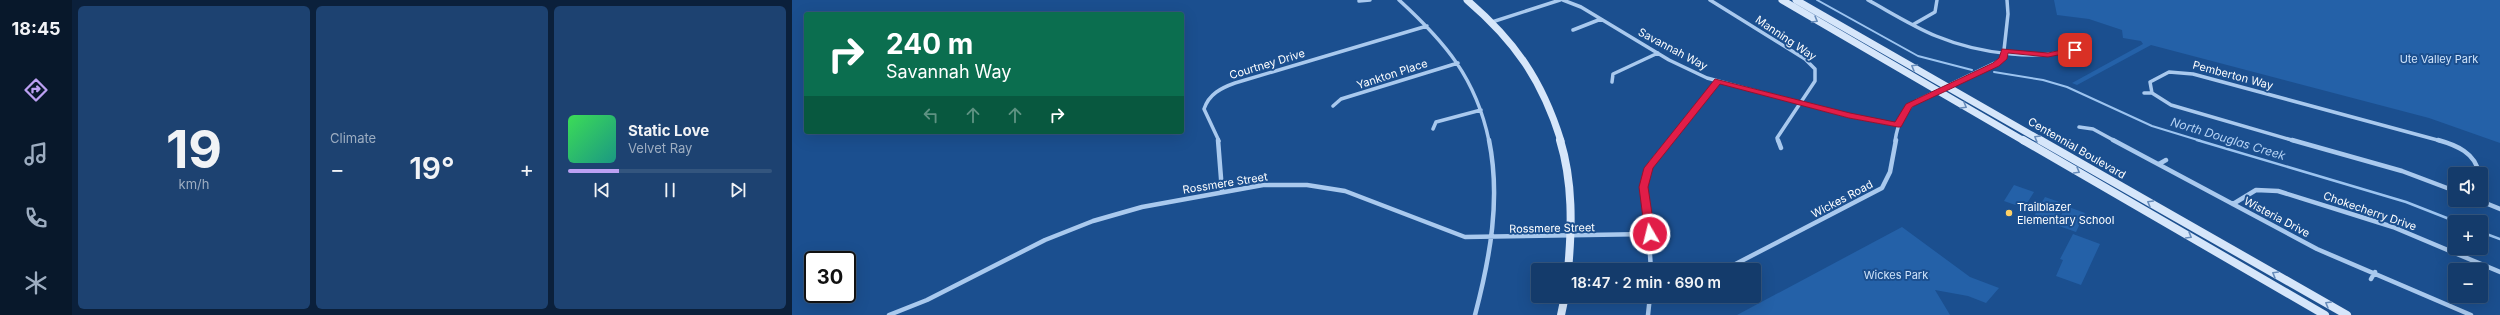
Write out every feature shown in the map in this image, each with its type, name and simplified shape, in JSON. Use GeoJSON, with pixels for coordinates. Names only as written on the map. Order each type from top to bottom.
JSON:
{"type":"FeatureCollection","features":[{"type":"Feature","properties":{"kind":"main road"},"geometry":{"type":"LineString","coordinates":[[1467,0],[1492,22],[1530,69],[1545,96],[1555,120],[1569,177],[1572,236],[1569,263]]}},
{"type":"Feature","properties":{"kind":"main road","name":"Centennial Boulevard"},"geometry":{"type":"LineString","coordinates":[[1782,0],[2325,315]]}},
{"type":"Feature","properties":{"kind":"main road","name":"Centennial Boulevard"},"geometry":{"type":"LineString","coordinates":[[1796,0],[2347,315]]}},
{"type":"Feature","properties":{"kind":"main road"},"geometry":{"type":"LineString","coordinates":[[1561,315],[1564,303]]}},
{"type":"Feature","properties":{"kind":"street"},"geometry":{"type":"LineString","coordinates":[[1359,1],[1370,0]]}},
{"type":"Feature","properties":{"kind":"street"},"geometry":{"type":"LineString","coordinates":[[1399,0],[1427,26],[1458,63],[1481,110],[1490,143],[1495,175],[1492,238],[1485,279],[1475,315]]}},
{"type":"Feature","properties":{"kind":"street"},"geometry":{"type":"LineString","coordinates":[[1492,22],[1544,7],[1560,0]]}},
{"type":"Feature","properties":{"kind":"street","name":"Savannah Way"},"geometry":{"type":"LineString","coordinates":[[1563,0],[1601,19],[1689,70],[1718,81],[1800,103],[1898,125]]}},
{"type":"Feature","properties":{"kind":"street","name":"Manning Way"},"geometry":{"type":"LineString","coordinates":[[1710,0],[1813,66],[1816,76],[1778,138],[1781,148]]}},
{"type":"Feature","properties":{"kind":"street"},"geometry":{"type":"LineString","coordinates":[[1868,0],[1914,24],[1950,40],[2027,54],[2058,54],[2075,50],[2088,43],[2087,37]]}},
{"type":"Feature","properties":{"kind":"street"},"geometry":{"type":"LineString","coordinates":[[1914,24],[1935,12],[1937,0]]}},
{"type":"Feature","properties":{"kind":"street"},"geometry":{"type":"LineString","coordinates":[[2005,50],[2007,0]]}},
{"type":"Feature","properties":{"kind":"street"},"geometry":{"type":"LineString","coordinates":[[1573,30],[1601,19]]}},
{"type":"Feature","properties":{"kind":"street","name":"Courtney Drive"},"geometry":{"type":"LineString","coordinates":[[1222,191],[1219,141],[1204,109],[1206,102],[1214,93],[1241,81],[1427,26]]}},
{"type":"Feature","properties":{"kind":"street","name":"Wickes Road"},"geometry":{"type":"LineString","coordinates":[[1737,263],[1882,188],[1890,172],[1898,125],[1903,113],[1909,105],[2000,62],[2005,50]]}},
{"type":"Feature","properties":{"kind":"street"},"geometry":{"type":"LineString","coordinates":[[1612,82],[1613,74],[1658,53]]}},
{"type":"Feature","properties":{"kind":"street","name":"Yankton Place"},"geometry":{"type":"LineString","coordinates":[[1333,106],[1341,99],[1458,63]]}},
{"type":"Feature","properties":{"kind":"street","name":"Pemberton Way"},"geometry":{"type":"LineString","coordinates":[[2152,92],[2150,82],[2153,79],[2175,70],[2205,76],[2426,136],[2455,147],[2471,157]]}},
{"type":"Feature","properties":{"kind":"street"},"geometry":{"type":"LineString","coordinates":[[1651,263],[1650,234],[1644,187],[1648,168],[1718,81]]}},
{"type":"Feature","properties":{"kind":"street"},"geometry":{"type":"LineString","coordinates":[[2144,93],[2152,92],[2163,101],[2180,108],[2402,171],[2448,188]]}},
{"type":"Feature","properties":{"kind":"street"},"geometry":{"type":"LineString","coordinates":[[1433,129],[1436,122],[1481,110]]}},
{"type":"Feature","properties":{"kind":"street","name":"Wisteria Drive"},"geometry":{"type":"LineString","coordinates":[[2079,127],[2094,129],[2317,249],[2375,272],[2471,315]]}},
{"type":"Feature","properties":{"kind":"street"},"geometry":{"type":"LineString","coordinates":[[2476,156],[2471,157],[2478,167]]}},
{"type":"Feature","properties":{"kind":"street"},"geometry":{"type":"LineString","coordinates":[[2160,164],[2166,160]]}},
{"type":"Feature","properties":{"kind":"street","name":"Rossmere Street"},"geometry":{"type":"LineString","coordinates":[[888,315],[932,298],[1035,245],[1080,226],[1136,209],[1222,191],[1274,184],[1328,187],[1344,191],[1456,235],[1492,238],[1650,234]]}},
{"type":"Feature","properties":{"kind":"street","name":"Chokecherry Drive"},"geometry":{"type":"LineString","coordinates":[[2233,204],[2256,190],[2278,191],[2393,227],[2500,272]]}},
{"type":"Feature","properties":{"kind":"street"},"geometry":{"type":"LineString","coordinates":[[2488,204],[2500,209]]}},
{"type":"Feature","properties":{"kind":"street"},"geometry":{"type":"LineString","coordinates":[[2371,279],[2375,272]]}},
{"type":"Feature","properties":{"kind":"street"},"geometry":{"type":"LineString","coordinates":[[1648,315],[1649,303]]}},
{"type":"Feature","properties":{"kind":"green space","name":"Ute Valley Park"},"geometry":{"type":"Polygon","coordinates":[[[2054,0],[2500,0],[2500,143],[2429,118],[2151,45],[2077,85],[2072,83],[2143,44],[2141,41],[2123,38],[2122,30],[2089,19],[2057,15],[2054,0]]]}},
{"type":"Feature","properties":{"kind":"green space"},"geometry":{"type":"Polygon","coordinates":[[[2014,185],[2034,192],[2024,208],[2004,201],[2014,185]]]}},
{"type":"Feature","properties":{"kind":"green space"},"geometry":{"type":"Polygon","coordinates":[[[2045,197],[2065,204],[2054,224],[2034,216],[2045,197]]]}},
{"type":"Feature","properties":{"kind":"green space"},"geometry":{"type":"Polygon","coordinates":[[[2066,206],[2085,213],[2076,232],[2056,225],[2066,206]]]}},
{"type":"Feature","properties":{"kind":"green space","name":"Wickes Park"},"geometry":{"type":"Polygon","coordinates":[[[1902,227],[1970,277],[1999,288],[1986,303],[1968,296],[1935,290],[1950,315],[1737,315],[1902,227]]]}},
{"type":"Feature","properties":{"kind":"green space"},"geometry":{"type":"Polygon","coordinates":[[[2073,234],[2100,244],[2081,285],[2056,276],[2063,260],[2060,259],[2073,234]]]}},
{"type":"Feature","properties":{"kind":"waterway","name":"North Douglas Creek"},"geometry":{"type":"LineString","coordinates":[[1817,0],[1918,56],[1972,70]]}},
{"type":"Feature","properties":{"kind":"waterway","name":"North Douglas Creek"},"geometry":{"type":"LineString","coordinates":[[1994,72],[2043,80],[2067,87],[2152,126],[2201,141]]}},
{"type":"Feature","properties":{"kind":"waterway","name":"North Douglas Creek"},"geometry":{"type":"LineString","coordinates":[[2197,140],[2406,202],[2448,218]]}},
{"type":"Feature","properties":{"kind":"waterway","name":"North Douglas Creek"},"geometry":{"type":"LineString","coordinates":[[2488,235],[2500,239]]}},
{"type":"Feature","properties":{"kind":"place","name":"Trailblazer Elementary School"},"geometry":{"type":"Point","coordinates":[2009,213]}},
{"type":"Feature","properties":{"kind":"route"},"geometry":{"type":"LineString","coordinates":[[1650,234],[1644,187],[1644,179],[1648,168],[1718,81],[1750,91],[1849,116],[1898,125],[1900,118],[1909,105],[2000,62],[2003,59],[2005,50],[2027,54],[2048,55],[2075,50]]}}]}
